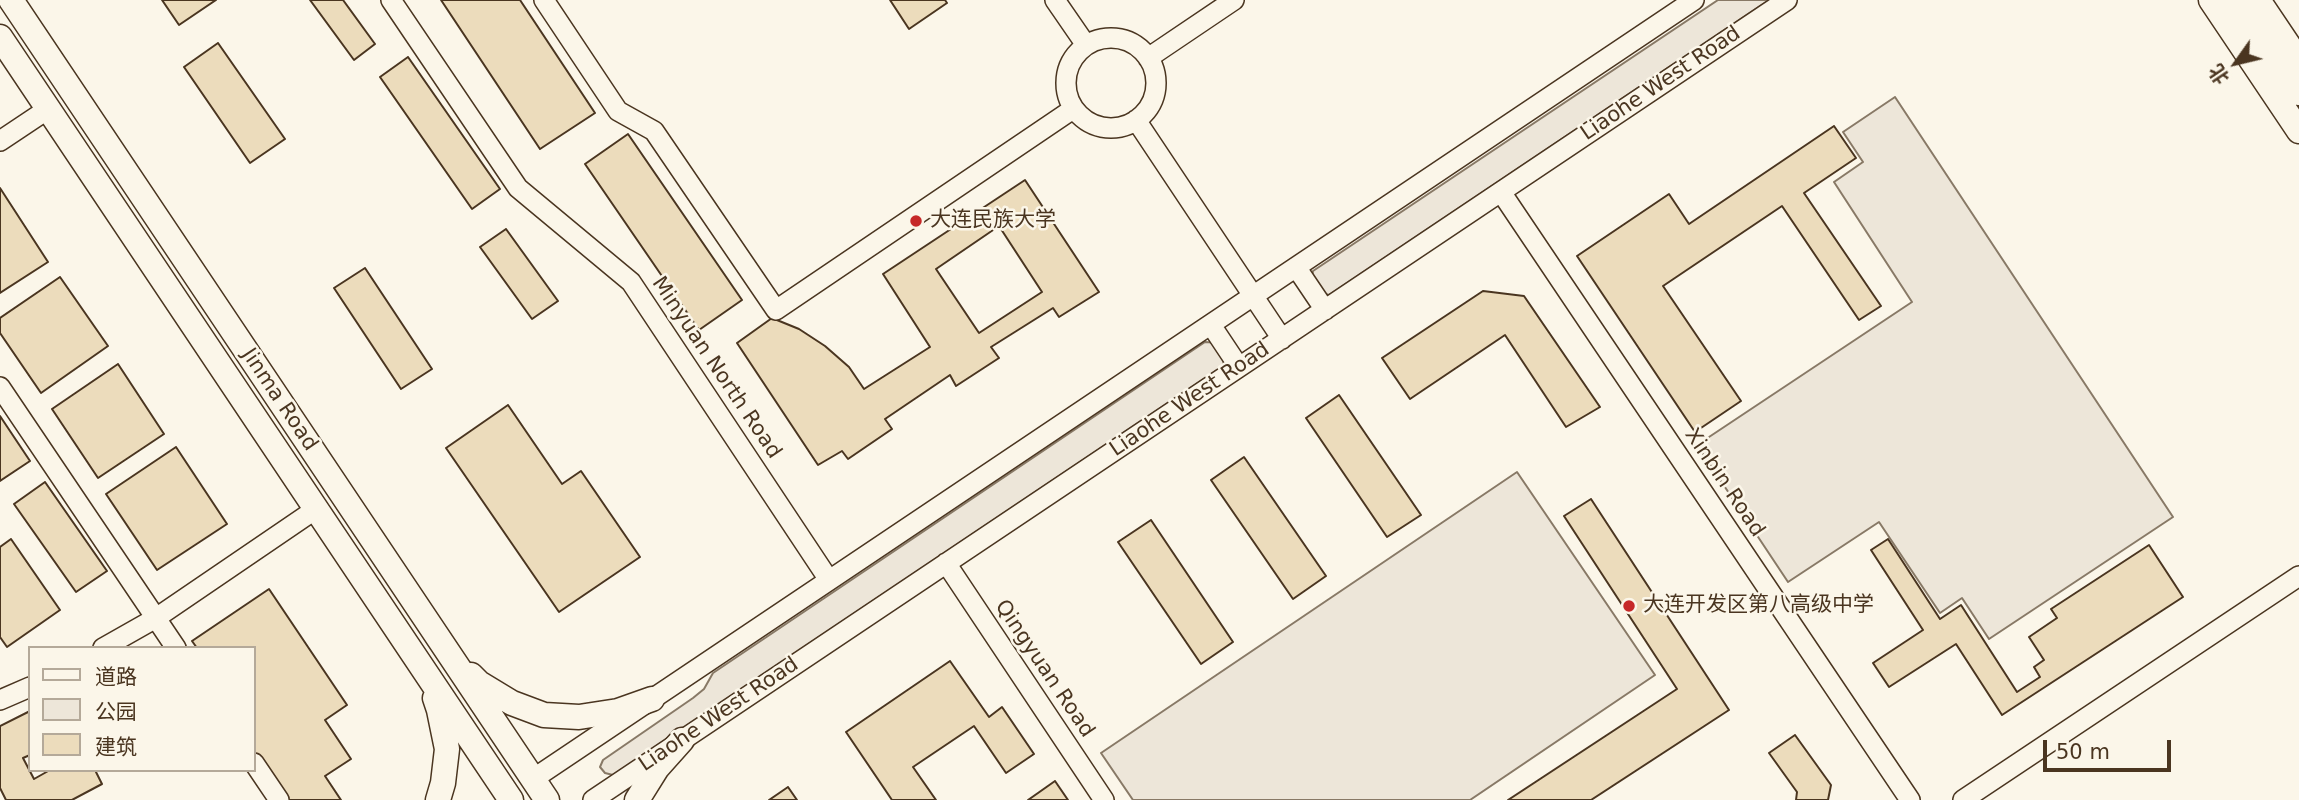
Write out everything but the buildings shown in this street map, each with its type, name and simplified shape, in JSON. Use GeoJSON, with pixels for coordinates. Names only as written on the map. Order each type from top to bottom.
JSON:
{"type":"FeatureCollection","features":[{"type":"Feature","properties":{"kind":"main road","name":"Jinma Road"},"geometry":{"type":"LineString","coordinates":[[11,0],[547,800]]}},
{"type":"Feature","properties":{"kind":"main road"},"geometry":{"type":"LineString","coordinates":[[2211,0],[2248,35],[2299,93]]}},
{"type":"Feature","properties":{"kind":"main road"},"geometry":{"type":"LineString","coordinates":[[2237,0],[2248,35],[2299,131]]}},
{"type":"Feature","properties":{"kind":"main road"},"geometry":{"type":"LineString","coordinates":[[2258,0],[2299,61]]}},
{"type":"Feature","properties":{"kind":"main road","name":"Jinma Road"},"geometry":{"type":"LineString","coordinates":[[0,37],[425,671],[507,799]]}},
{"type":"Feature","properties":{"kind":"main road"},"geometry":{"type":"LineString","coordinates":[[448,653],[479,683],[512,703],[544,715],[579,717],[618,711],[652,699]]}},
{"type":"Feature","properties":{"kind":"main road"},"geometry":{"type":"LineString","coordinates":[[425,671],[439,709],[447,749],[438,800]]}},
{"type":"Feature","properties":{"kind":"main road"},"geometry":{"type":"LineString","coordinates":[[637,800],[657,768],[681,740]]}},
{"type":"Feature","properties":{"kind":"main road"},"geometry":{"type":"LineString","coordinates":[[507,799],[533,779]]}},
{"type":"Feature","properties":{"kind":"street","name":"Minyuan North Road"},"geometry":{"type":"LineString","coordinates":[[391,0],[518,188],[631,282],[830,580]]}},
{"type":"Feature","properties":{"kind":"street"},"geometry":{"type":"LineString","coordinates":[[544,0],[618,111],[654,131],[776,310],[1073,109]]}},
{"type":"Feature","properties":{"kind":"street"},"geometry":{"type":"LineString","coordinates":[[1055,0],[1086,45]]}},
{"type":"Feature","properties":{"kind":"street"},"geometry":{"type":"LineString","coordinates":[[1148,58],[1233,0]]}},
{"type":"Feature","properties":{"kind":"street"},"geometry":{"type":"LineString","coordinates":[[533,779],[1695,0]]}},
{"type":"Feature","properties":{"kind":"street","name":"Liaohe West Road"},"geometry":{"type":"LineString","coordinates":[[593,800],[1787,0]]}},
{"type":"Feature","properties":{"kind":"street"},"geometry":{"type":"LineString","coordinates":[[1098,39],[1126,40],[1148,58],[1155,72],[1156,88],[1152,103],[1142,116],[1129,124],[1114,128],[1098,127],[1084,120],[1073,109],[1065,82],[1075,55],[1086,45],[1098,39]]}},
{"type":"Feature","properties":{"kind":"street"},"geometry":{"type":"LineString","coordinates":[[0,141],[48,109]]}},
{"type":"Feature","properties":{"kind":"street"},"geometry":{"type":"LineString","coordinates":[[1136,120],[1282,338]]}},
{"type":"Feature","properties":{"kind":"street","name":"Xinbin Road"},"geometry":{"type":"LineString","coordinates":[[1501,192],[1910,800]]}},
{"type":"Feature","properties":{"kind":"street"},"geometry":{"type":"LineString","coordinates":[[1296,267],[1325,310]]}},
{"type":"Feature","properties":{"kind":"street"},"geometry":{"type":"LineString","coordinates":[[1211,325],[1239,367]]}},
{"type":"Feature","properties":{"kind":"street"},"geometry":{"type":"LineString","coordinates":[[0,387],[175,646]]}},
{"type":"Feature","properties":{"kind":"street"},"geometry":{"type":"LineString","coordinates":[[107,646],[156,618],[316,509]]}},
{"type":"Feature","properties":{"kind":"street","name":"Qingyuan Road"},"geometry":{"type":"LineString","coordinates":[[946,564],[1104,800]]}},
{"type":"Feature","properties":{"kind":"street"},"geometry":{"type":"LineString","coordinates":[[1963,800],[2299,576]]}},
{"type":"Feature","properties":{"kind":"street"},"geometry":{"type":"LineString","coordinates":[[0,700],[28,688]]}},
{"type":"Feature","properties":{"kind":"street"},"geometry":{"type":"LineString","coordinates":[[256,766],[279,800]]}},
{"type":"Feature","properties":{"kind":"green space"},"geometry":{"type":"Polygon","coordinates":[[[1718,0],[1769,0],[1329,295],[1317,292],[1311,282],[1313,271],[1718,0]]]}},
{"type":"Feature","properties":{"kind":"green space"},"geometry":{"type":"Polygon","coordinates":[[[1895,97],[2173,517],[1989,639],[1962,598],[1940,613],[1879,522],[1788,582],[1697,445],[1912,302],[1834,182],[1863,162],[1843,132],[1895,97]]]}},
{"type":"Feature","properties":{"kind":"green space"},"geometry":{"type":"Polygon","coordinates":[[[1205,342],[1219,343],[1225,352],[1223,366],[613,775],[605,773],[600,767],[603,760],[704,689],[713,673],[1205,342]]]}},
{"type":"Feature","properties":{"kind":"green space"},"geometry":{"type":"Polygon","coordinates":[[[1517,472],[1655,675],[1470,800],[1133,800],[1101,753],[1517,472]]]}},
{"type":"Feature","properties":{"kind":"place","name":"大连民族大学"},"geometry":{"type":"Point","coordinates":[916,221]}},
{"type":"Feature","properties":{"kind":"place","name":"大连开发区第八高级中学"},"geometry":{"type":"Point","coordinates":[1629,606]}}]}
